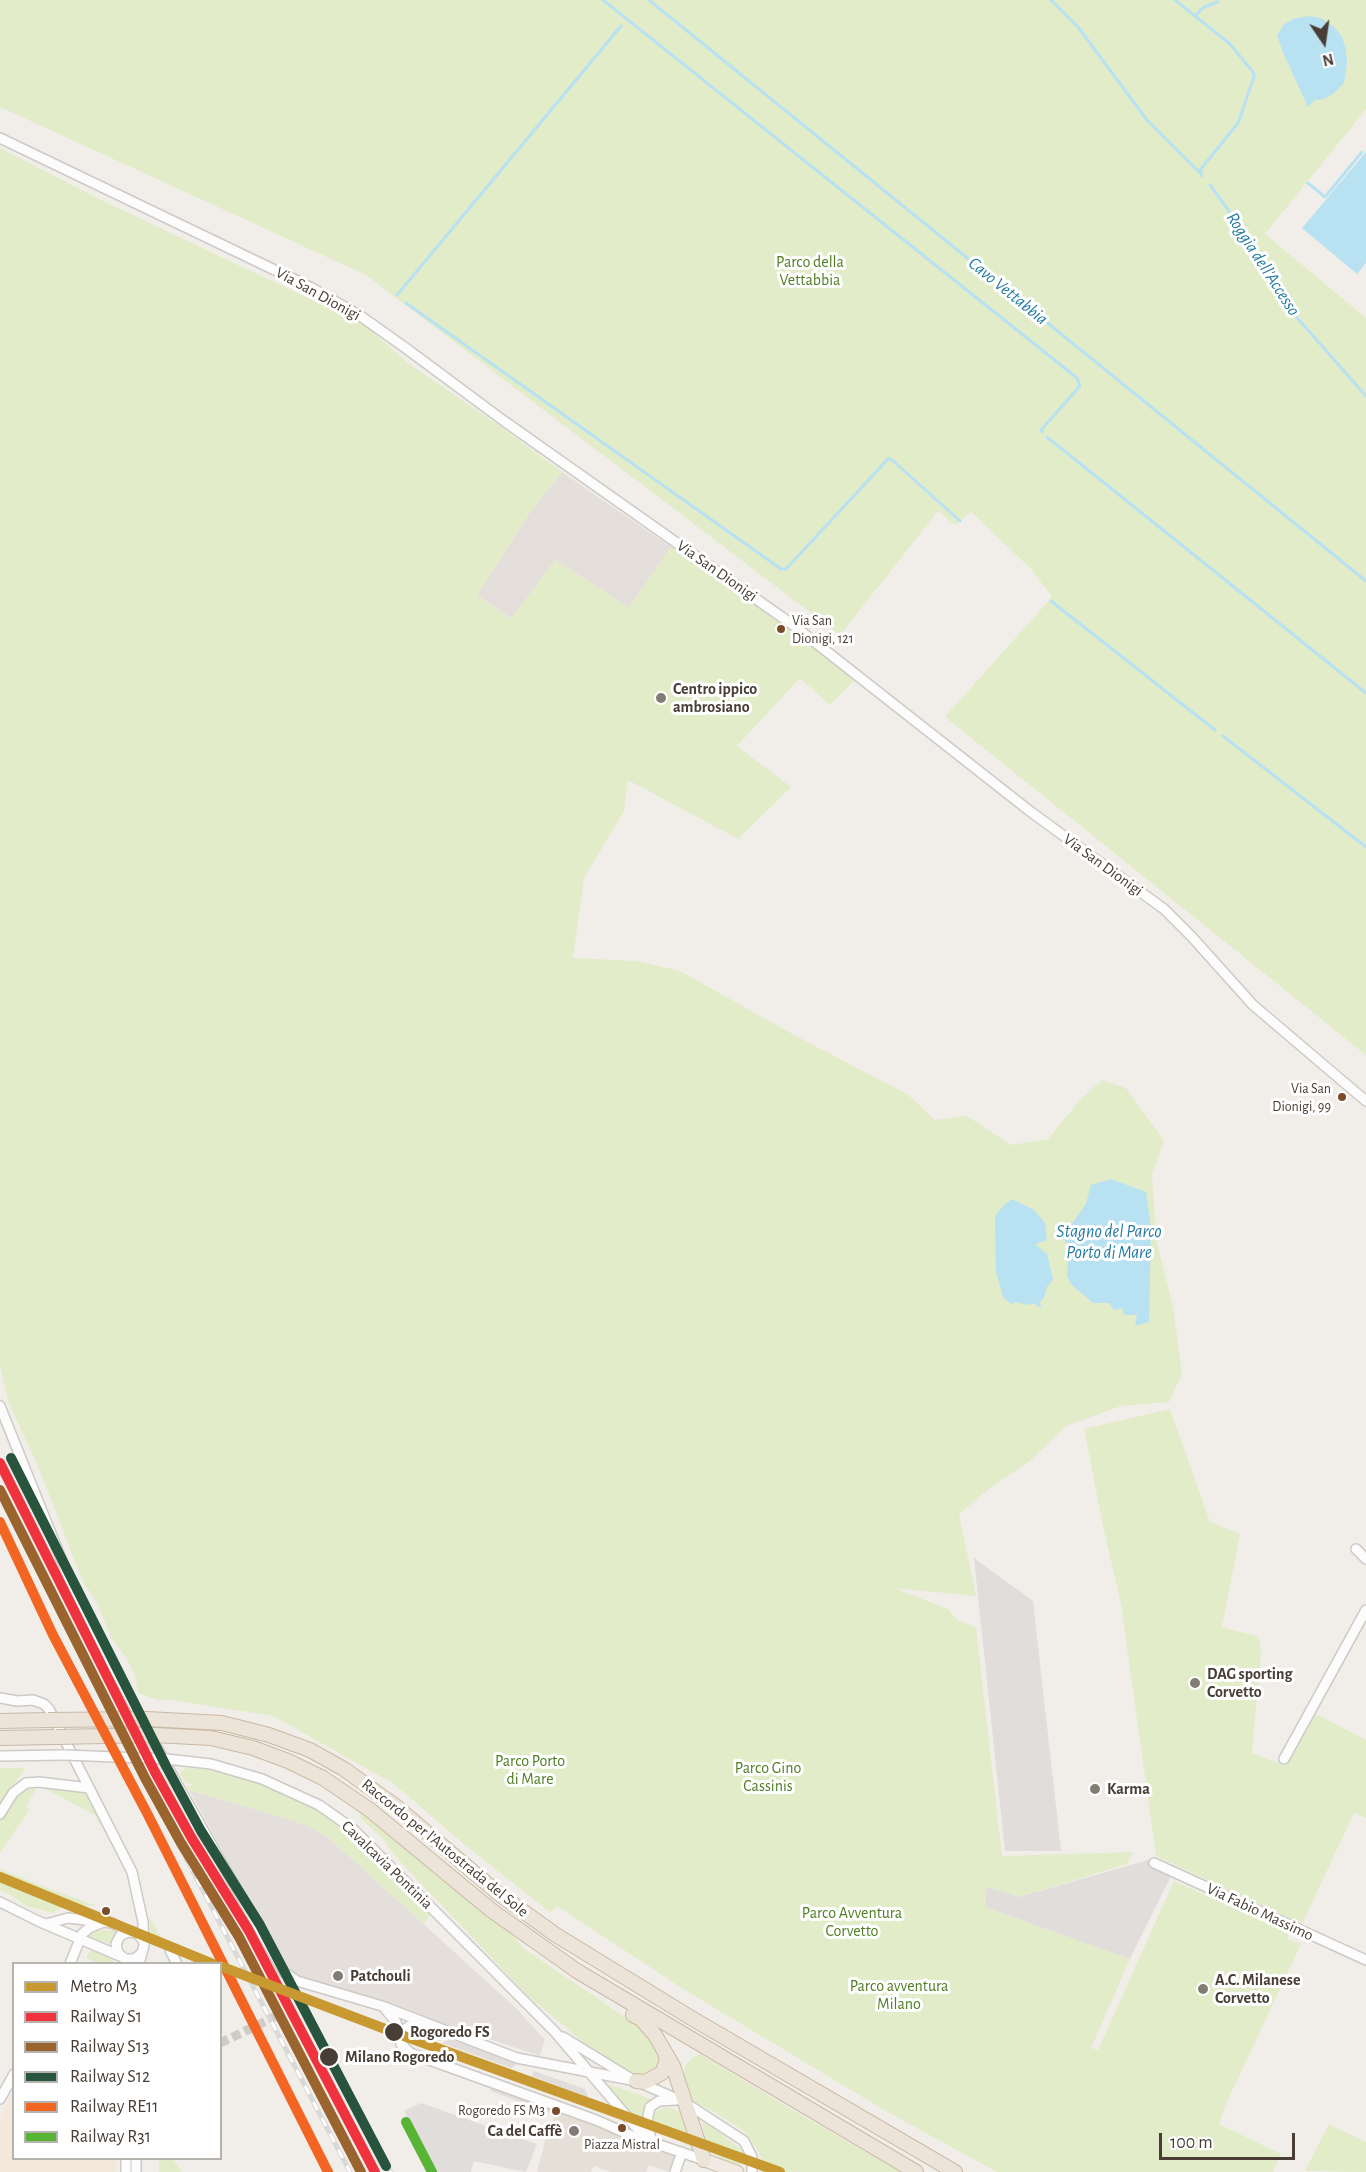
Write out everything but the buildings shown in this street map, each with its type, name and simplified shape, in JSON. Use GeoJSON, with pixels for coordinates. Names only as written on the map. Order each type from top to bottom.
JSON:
{"type":"FeatureCollection","features":[{"type":"Feature","properties":{"kind":"highway","name":"Raccordo per l'Autostrada del Sole"},"geometry":{"type":"LineString","coordinates":[[0,1721],[147,1719],[222,1723],[300,1746],[336,1764],[381,1795],[499,1894],[556,1935],[693,2019],[941,2164]]}},
{"type":"Feature","properties":{"kind":"highway","name":"Raccordo per l'Autostrada del Sole"},"geometry":{"type":"LineString","coordinates":[[0,1738],[154,1735],[211,1738],[271,1754],[307,1769],[363,1804],[460,1886],[514,1928],[626,2002],[916,2172]]}},
{"type":"Feature","properties":{"kind":"highway"},"geometry":{"type":"LineString","coordinates":[[514,1928],[534,1951],[612,2003],[641,2019],[655,2034],[673,2066],[704,2160]]}},
{"type":"Feature","properties":{"kind":"highway"},"geometry":{"type":"LineString","coordinates":[[636,2082],[645,2082],[662,2073],[667,2060],[665,2051]]}},
{"type":"Feature","properties":{"kind":"highway"},"geometry":{"type":"LineString","coordinates":[[941,2164],[955,2172]]}},
{"type":"Feature","properties":{"kind":"highway"},"geometry":{"type":"LineString","coordinates":[[941,2164],[963,2172]]}},
{"type":"Feature","properties":{"kind":"main road"},"geometry":{"type":"LineString","coordinates":[[704,2160],[736,2172]]}},
{"type":"Feature","properties":{"kind":"street","name":"Via San Dionigi"},"geometry":{"type":"LineString","coordinates":[[0,138],[310,287],[362,317],[504,421],[793,625],[1031,812],[1164,909],[1252,1005],[1366,1101]]}},
{"type":"Feature","properties":{"kind":"street"},"geometry":{"type":"LineString","coordinates":[[0,1406],[68,1576],[115,1671],[284,1971],[297,1981],[382,2006],[517,2058],[636,2082],[684,2102],[744,2141],[752,2157],[752,2172]]}},
{"type":"Feature","properties":{"kind":"street"},"geometry":{"type":"LineString","coordinates":[[1356,1549],[1366,1559]]}},
{"type":"Feature","properties":{"kind":"street"},"geometry":{"type":"LineString","coordinates":[[1284,1759],[1366,1610]]}},
{"type":"Feature","properties":{"kind":"street"},"geometry":{"type":"LineString","coordinates":[[0,1698],[17,1701],[33,1700],[49,1708],[132,1872],[143,1920],[140,1962]]}},
{"type":"Feature","properties":{"kind":"street","name":"Cavalcavia Pontinia"},"geometry":{"type":"LineString","coordinates":[[0,1756],[66,1755],[167,1759],[211,1764],[286,1788],[327,1811],[353,1829],[373,1847],[555,2032],[635,2126],[651,2141]]}},
{"type":"Feature","properties":{"kind":"street"},"geometry":{"type":"LineString","coordinates":[[0,1814],[14,1793],[26,1783],[39,1782],[89,1788]]}},
{"type":"Feature","properties":{"kind":"street","name":"Via Fabio Massimo"},"geometry":{"type":"LineString","coordinates":[[1154,1863],[1366,1960]]}},
{"type":"Feature","properties":{"kind":"street"},"geometry":{"type":"LineString","coordinates":[[0,1902],[122,1959],[134,1959],[142,1953]]}},
{"type":"Feature","properties":{"kind":"street"},"geometry":{"type":"LineString","coordinates":[[46,1924],[68,1918],[106,1922],[137,1934],[143,1940]]}},
{"type":"Feature","properties":{"kind":"street"},"geometry":{"type":"LineString","coordinates":[[71,1962],[80,1938],[89,1928],[106,1922]]}},
{"type":"Feature","properties":{"kind":"street"},"geometry":{"type":"LineString","coordinates":[[122,1959],[116,1949],[117,1940],[128,1932]]}},
{"type":"Feature","properties":{"kind":"street"},"geometry":{"type":"LineString","coordinates":[[170,1950],[176,1962]]}},
{"type":"Feature","properties":{"kind":"street"},"geometry":{"type":"LineString","coordinates":[[382,2006],[396,2022],[400,2040],[410,2053],[704,2160]]}},
{"type":"Feature","properties":{"kind":"street"},"geometry":{"type":"LineString","coordinates":[[400,2040],[403,2031],[409,2026],[430,2025]]}},
{"type":"Feature","properties":{"kind":"street","name":"Cavalcavia Pontinia"},"geometry":{"type":"LineString","coordinates":[[555,2032],[636,2082]]}},
{"type":"Feature","properties":{"kind":"street"},"geometry":{"type":"LineString","coordinates":[[0,2099],[12,2078]]}},
{"type":"Feature","properties":{"kind":"street"},"geometry":{"type":"LineString","coordinates":[[651,2141],[647,2121],[650,2107],[664,2100],[684,2102]]}},
{"type":"Feature","properties":{"kind":"street"},"geometry":{"type":"LineString","coordinates":[[675,2172],[682,2152]]}},
{"type":"Feature","properties":{"kind":"shaded area"},"geometry":{"type":"Polygon","coordinates":[[[562,472],[671,547],[629,608],[555,560],[512,619],[477,595],[528,515],[562,472]]]}},
{"type":"Feature","properties":{"kind":"shaded area"},"geometry":{"type":"Polygon","coordinates":[[[974,1558],[1033,1601],[1061,1851],[1005,1851],[974,1558]]]}},
{"type":"Feature","properties":{"kind":"shaded area"},"geometry":{"type":"Polygon","coordinates":[[[189,1790],[285,1818],[308,1826],[328,1837],[517,2009],[545,2040],[540,2056],[289,1972],[189,1790]]]}},
{"type":"Feature","properties":{"kind":"shaded area"},"geometry":{"type":"Polygon","coordinates":[[[1148,1860],[1173,1872],[1130,1959],[985,1907],[987,1887],[1019,1897],[1148,1860]]]}},
{"type":"Feature","properties":{"kind":"shaded area"},"geometry":{"type":"Polygon","coordinates":[[[450,2039],[518,2063],[511,2068],[442,2043],[450,2039]]]}},
{"type":"Feature","properties":{"kind":"shaded area"},"geometry":{"type":"Polygon","coordinates":[[[534,2071],[585,2089],[588,2097],[532,2076],[534,2071]]]}},
{"type":"Feature","properties":{"kind":"shaded area"},"geometry":{"type":"Polygon","coordinates":[[[490,2085],[550,2109],[550,2113],[491,2091],[490,2085]]]}},
{"type":"Feature","properties":{"kind":"shaded area"},"geometry":{"type":"Polygon","coordinates":[[[12,2094],[12,2160],[117,2160],[116,2172],[0,2172],[0,2118],[12,2094]]]}},
{"type":"Feature","properties":{"kind":"shaded area"},"geometry":{"type":"Polygon","coordinates":[[[421,2103],[537,2144],[526,2172],[474,2161],[471,2172],[436,2172],[404,2111],[421,2103]]]}},
{"type":"Feature","properties":{"kind":"shaded area"},"geometry":{"type":"Polygon","coordinates":[[[558,2106],[682,2152],[675,2172],[649,2165],[646,2172],[611,2172],[594,2166],[591,2172],[537,2172],[549,2125],[551,2125],[558,2106]]]}},
{"type":"Feature","properties":{"kind":"green space","name":"Parco della Vettabbia"},"geometry":{"type":"Polygon","coordinates":[[[0,0],[1366,0],[1366,109],[1265,234],[1366,318],[1366,1055],[945,717],[1052,597],[1031,569],[971,512],[955,525],[938,511],[840,635],[366,275],[0,107],[0,0]]]}},
{"type":"Feature","properties":{"kind":"green space"},"geometry":{"type":"Polygon","coordinates":[[[0,148],[101,200],[363,324],[408,363],[562,472],[528,515],[477,595],[511,619],[555,560],[629,608],[671,547],[792,627],[858,677],[830,705],[800,678],[737,746],[791,787],[738,839],[628,780],[624,811],[584,878],[573,958],[636,961],[680,971],[794,1035],[907,1094],[935,1120],[967,1116],[1011,1145],[1048,1139],[1081,1099],[1102,1080],[1126,1088],[1164,1141],[1152,1175],[1157,1243],[1173,1307],[1182,1374],[1169,1402],[1121,1406],[1066,1426],[1030,1461],[990,1488],[959,1514],[976,1596],[894,1588],[948,1609],[957,1620],[976,1627],[1002,1856],[1133,1852],[1127,1864],[1019,1897],[987,1887],[985,1907],[1130,1959],[1091,2048],[1098,2050],[1174,1881],[1288,1933],[1288,1939],[1301,1944],[1225,2106],[1219,2124],[1281,2154],[1273,2172],[997,2172],[884,2110],[688,1992],[557,1906],[551,1913],[465,1845],[394,1784],[273,1716],[172,1700],[158,1700],[138,1693],[135,1676],[127,1659],[112,1639],[96,1601],[83,1582],[38,1466],[9,1404],[0,1366],[0,148]]]}},
{"type":"Feature","properties":{"kind":"green space","name":"DAG sporting Corvetto"},"geometry":{"type":"Polygon","coordinates":[[[1170,1409],[1210,1522],[1240,1534],[1222,1627],[1259,1637],[1261,1654],[1252,1753],[1286,1766],[1314,1713],[1366,1740],[1366,1818],[1354,1813],[1302,1924],[1156,1856],[1121,1604],[1084,1429],[1170,1409]]]}},
{"type":"Feature","properties":{"kind":"green space"},"geometry":{"type":"Polygon","coordinates":[[[0,1768],[25,1768],[0,1806],[0,1768]]]}},
{"type":"Feature","properties":{"kind":"green space"},"geometry":{"type":"Polygon","coordinates":[[[187,1768],[221,1771],[263,1784],[308,1804],[345,1830],[372,1853],[430,1914],[424,1924],[328,1837],[308,1826],[285,1818],[189,1790],[187,1786],[193,1786],[193,1784],[185,1783],[180,1772],[187,1768]]]}},
{"type":"Feature","properties":{"kind":"green space"},"geometry":{"type":"Polygon","coordinates":[[[31,1784],[86,1791],[127,1870],[95,1815],[38,1785],[26,1807],[29,1810],[0,1853],[0,1818],[19,1791],[31,1784]]]}},
{"type":"Feature","properties":{"kind":"green space"},"geometry":{"type":"Polygon","coordinates":[[[359,1809],[510,1932],[523,1948],[647,2034],[661,2057],[658,2067],[647,2075],[636,2075],[590,2048],[526,1994],[393,1854],[384,1840],[361,1819],[359,1809]]]}},
{"type":"Feature","properties":{"kind":"green space"},"geometry":{"type":"Polygon","coordinates":[[[0,1869],[97,1906],[67,1905],[53,1913],[26,1906],[11,1895],[0,1891],[0,1869]]]}},
{"type":"Feature","properties":{"kind":"green space"},"geometry":{"type":"Polygon","coordinates":[[[150,1918],[168,1950],[152,1945],[150,1918]]]}},
{"type":"Feature","properties":{"kind":"green space"},"geometry":{"type":"Polygon","coordinates":[[[115,1931],[110,1944],[88,1936],[91,1932],[115,1931]]]}},
{"type":"Feature","properties":{"kind":"green space"},"geometry":{"type":"Polygon","coordinates":[[[90,1951],[96,1951],[108,1956],[114,1962],[95,1962],[86,1958],[90,1951]]]}},
{"type":"Feature","properties":{"kind":"green space"},"geometry":{"type":"Polygon","coordinates":[[[700,2054],[901,2172],[760,2172],[761,2157],[744,2131],[691,2101],[684,2075],[685,2066],[700,2054]]]}},
{"type":"Feature","properties":{"kind":"green space"},"geometry":{"type":"Polygon","coordinates":[[[602,2082],[654,2100],[646,2107],[642,2124],[602,2082]]]}},
{"type":"Feature","properties":{"kind":"green space"},"geometry":{"type":"Polygon","coordinates":[[[668,2107],[680,2112],[694,2149],[654,2128],[652,2123],[655,2113],[668,2107]]]}},
{"type":"Feature","properties":{"kind":"green space"},"geometry":{"type":"Polygon","coordinates":[[[702,2122],[743,2151],[745,2162],[741,2165],[732,2165],[712,2153],[704,2135],[702,2122]]]}},
{"type":"Feature","properties":{"kind":"green space"},"geometry":{"type":"Polygon","coordinates":[[[1329,2124],[1366,2142],[1366,2172],[1305,2171],[1329,2124]]]}},
{"type":"Feature","properties":{"kind":"green space"},"geometry":{"type":"Polygon","coordinates":[[[159,2160],[174,2160],[182,2172],[159,2172],[159,2160]]]}},
{"type":"Feature","properties":{"kind":"water"},"geometry":{"type":"Polygon","coordinates":[[[1307,16],[1321,18],[1334,27],[1342,37],[1347,64],[1344,83],[1333,94],[1324,99],[1315,100],[1308,107],[1277,36],[1283,25],[1293,19],[1307,16]]]}},
{"type":"Feature","properties":{"kind":"water"},"geometry":{"type":"Polygon","coordinates":[[[1366,152],[1366,263],[1357,274],[1302,228],[1366,152]]]}},
{"type":"Feature","properties":{"kind":"water","name":"Stagno del Parco Porto di Mare"},"geometry":{"type":"Polygon","coordinates":[[[1111,1179],[1146,1192],[1151,1228],[1149,1322],[1135,1326],[1137,1315],[1124,1315],[1122,1308],[1114,1310],[1109,1303],[1093,1303],[1072,1285],[1067,1276],[1069,1252],[1064,1238],[1086,1204],[1091,1185],[1111,1179]]]}},
{"type":"Feature","properties":{"kind":"water","name":"Stagno del Parco Porto di Mare"},"geometry":{"type":"Polygon","coordinates":[[[1012,1199],[1034,1210],[1045,1223],[1047,1240],[1035,1244],[1047,1254],[1053,1279],[1040,1302],[1041,1308],[1033,1303],[1011,1304],[1003,1297],[996,1272],[995,1217],[1001,1208],[1012,1199]]]}},
{"type":"Feature","properties":{"kind":"waterway"},"geometry":{"type":"LineString","coordinates":[[603,0],[1077,378],[1080,386],[1041,430],[1042,432]]}},
{"type":"Feature","properties":{"kind":"waterway","name":"Cavo Vettabbia"},"geometry":{"type":"LineString","coordinates":[[649,0],[1366,581]]}},
{"type":"Feature","properties":{"kind":"waterway"},"geometry":{"type":"LineString","coordinates":[[1051,0],[1078,27],[1147,120],[1199,172]]}},
{"type":"Feature","properties":{"kind":"waterway"},"geometry":{"type":"LineString","coordinates":[[1175,0],[1230,44],[1253,72],[1254,77],[1238,123],[1200,170],[1202,176]]}},
{"type":"Feature","properties":{"kind":"waterway"},"geometry":{"type":"LineString","coordinates":[[1196,15],[1204,7],[1218,2]]}},
{"type":"Feature","properties":{"kind":"waterway"},"geometry":{"type":"LineString","coordinates":[[397,295],[621,26]]}},
{"type":"Feature","properties":{"kind":"waterway"},"geometry":{"type":"LineString","coordinates":[[1308,183],[1325,197],[1362,152]]}},
{"type":"Feature","properties":{"kind":"waterway","name":"Roggia dell'Accesso"},"geometry":{"type":"LineString","coordinates":[[1210,185],[1237,222],[1264,274],[1285,304],[1366,396]]}},
{"type":"Feature","properties":{"kind":"waterway"},"geometry":{"type":"LineString","coordinates":[[406,303],[781,569],[786,569],[888,459],[891,459],[960,521]]}},
{"type":"Feature","properties":{"kind":"waterway"},"geometry":{"type":"LineString","coordinates":[[1047,437],[1366,693]]}},
{"type":"Feature","properties":{"kind":"waterway"},"geometry":{"type":"LineString","coordinates":[[1051,601],[1215,730]]}},
{"type":"Feature","properties":{"kind":"waterway"},"geometry":{"type":"LineString","coordinates":[[1223,736],[1366,847]]}},
{"type":"Feature","properties":{"kind":"tunnel"},"geometry":{"type":"LineString","coordinates":[[222,2042],[279,2015]]}},
{"type":"Feature","properties":{"kind":"railway"},"geometry":{"type":"LineString","coordinates":[[0,1494],[141,1772],[350,2172]]}},
{"type":"Feature","properties":{"kind":"railway"},"geometry":{"type":"LineString","coordinates":[[374,2139],[391,2172]]}},
{"type":"Feature","properties":{"kind":"metro line","name":"M3"},"geometry":{"type":"LineString","coordinates":[[0,1877],[208,1962]]}},
{"type":"Feature","properties":{"kind":"metro line","name":"M3"},"geometry":{"type":"LineString","coordinates":[[222,1967],[393,2032],[780,2172]]}},
{"type":"Feature","properties":{"kind":"rail line","name":"S12"},"geometry":{"type":"LineString","coordinates":[[11,1458],[166,1766],[201,1831],[260,1925],[386,2166]]}},
{"type":"Feature","properties":{"kind":"rail line","name":"S1"},"geometry":{"type":"LineString","coordinates":[[0,1463],[155,1772],[191,1837],[249,1931],[375,2172]]}},
{"type":"Feature","properties":{"kind":"rail line","name":"S13"},"geometry":{"type":"LineString","coordinates":[[0,1490],[145,1778],[181,1843],[239,1937],[361,2172]]}},
{"type":"Feature","properties":{"kind":"rail line","name":"RE11"},"geometry":{"type":"LineString","coordinates":[[0,1522],[53,1635],[148,1815],[328,2172]]}},
{"type":"Feature","properties":{"kind":"rail line","name":"R31"},"geometry":{"type":"LineString","coordinates":[[406,2122],[432,2172]]}},
{"type":"Feature","properties":{"kind":"place","name":"Via San Dionigi, 121"},"geometry":{"type":"Point","coordinates":[781,629]}},
{"type":"Feature","properties":{"kind":"place","name":"Centro ippico ambrosiano"},"geometry":{"type":"Point","coordinates":[661,698]}},
{"type":"Feature","properties":{"kind":"place","name":"Via San Dionigi, 99"},"geometry":{"type":"Point","coordinates":[1342,1097]}},
{"type":"Feature","properties":{"kind":"place","name":"DAG sporting Corvetto"},"geometry":{"type":"Point","coordinates":[1195,1683]}},
{"type":"Feature","properties":{"kind":"place","name":"Karma"},"geometry":{"type":"Point","coordinates":[1095,1789]}},
{"type":"Feature","properties":{"kind":"place","name":"Patchouli"},"geometry":{"type":"Point","coordinates":[338,1976]}},
{"type":"Feature","properties":{"kind":"place","name":"A.C. Milanese Corvetto"},"geometry":{"type":"Point","coordinates":[1203,1989]}},
{"type":"Feature","properties":{"kind":"place","name":"Rogoredo FS"},"geometry":{"type":"Point","coordinates":[394,2032]}},
{"type":"Feature","properties":{"kind":"place","name":"Milano Rogoredo"},"geometry":{"type":"Point","coordinates":[329,2057]}},
{"type":"Feature","properties":{"kind":"place","name":"Rogoredo FS M3"},"geometry":{"type":"Point","coordinates":[556,2111]}},
{"type":"Feature","properties":{"kind":"place","name":"Piazza Mistral"},"geometry":{"type":"Point","coordinates":[622,2128]}},
{"type":"Feature","properties":{"kind":"place","name":"Ca del Caffè"},"geometry":{"type":"Point","coordinates":[574,2131]}},
{"type":"Feature","properties":{"kind":"park label","name":"Parco Porto di Mare"},"geometry":{"type":"Point","coordinates":[530,1770]}},
{"type":"Feature","properties":{"kind":"park label","name":"Parco Gino Cassinis"},"geometry":{"type":"Point","coordinates":[768,1777]}},
{"type":"Feature","properties":{"kind":"park label","name":"Parco Avventura Corvetto"},"geometry":{"type":"Point","coordinates":[852,1922]}},
{"type":"Feature","properties":{"kind":"park label","name":"Parco avventura Milano"},"geometry":{"type":"Point","coordinates":[899,1995]}}]}
